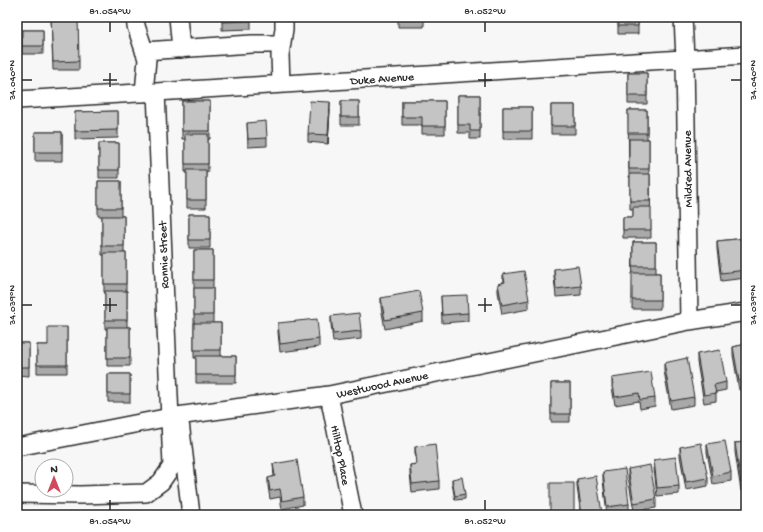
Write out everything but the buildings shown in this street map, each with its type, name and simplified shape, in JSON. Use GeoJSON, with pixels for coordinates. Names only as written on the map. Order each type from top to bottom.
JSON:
{"type":"FeatureCollection","features":[{"type":"Feature","properties":{"kind":"street","name":"Ronnie Street"},"geometry":{"type":"LineString","coordinates":[[135,17],[136,26],[147,58],[175,416]]}},
{"type":"Feature","properties":{"kind":"street"},"geometry":{"type":"LineString","coordinates":[[178,17],[180,49]]}},
{"type":"Feature","properties":{"kind":"street"},"geometry":{"type":"LineString","coordinates":[[281,84],[280,55],[284,29],[284,17]]}},
{"type":"Feature","properties":{"kind":"street","name":"Mildred Avenue"},"geometry":{"type":"LineString","coordinates":[[683,17],[689,321]]}},
{"type":"Feature","properties":{"kind":"street"},"geometry":{"type":"LineString","coordinates":[[144,51],[252,44],[282,44]]}},
{"type":"Feature","properties":{"kind":"street","name":"Duke Avenue"},"geometry":{"type":"LineString","coordinates":[[17,100],[150,93],[746,55]]}},
{"type":"Feature","properties":{"kind":"street","name":"Westwood Avenue"},"geometry":{"type":"LineString","coordinates":[[17,447],[175,416],[329,395],[689,321],[746,312]]}},
{"type":"Feature","properties":{"kind":"street","name":"Hilltop Place"},"geometry":{"type":"LineString","coordinates":[[329,395],[353,515]]}},
{"type":"Feature","properties":{"kind":"street"},"geometry":{"type":"LineString","coordinates":[[17,494],[80,495],[146,493],[161,482],[172,466],[175,416]]}},
{"type":"Feature","properties":{"kind":"street"},"geometry":{"type":"LineString","coordinates":[[175,416],[186,512]]}}]}
